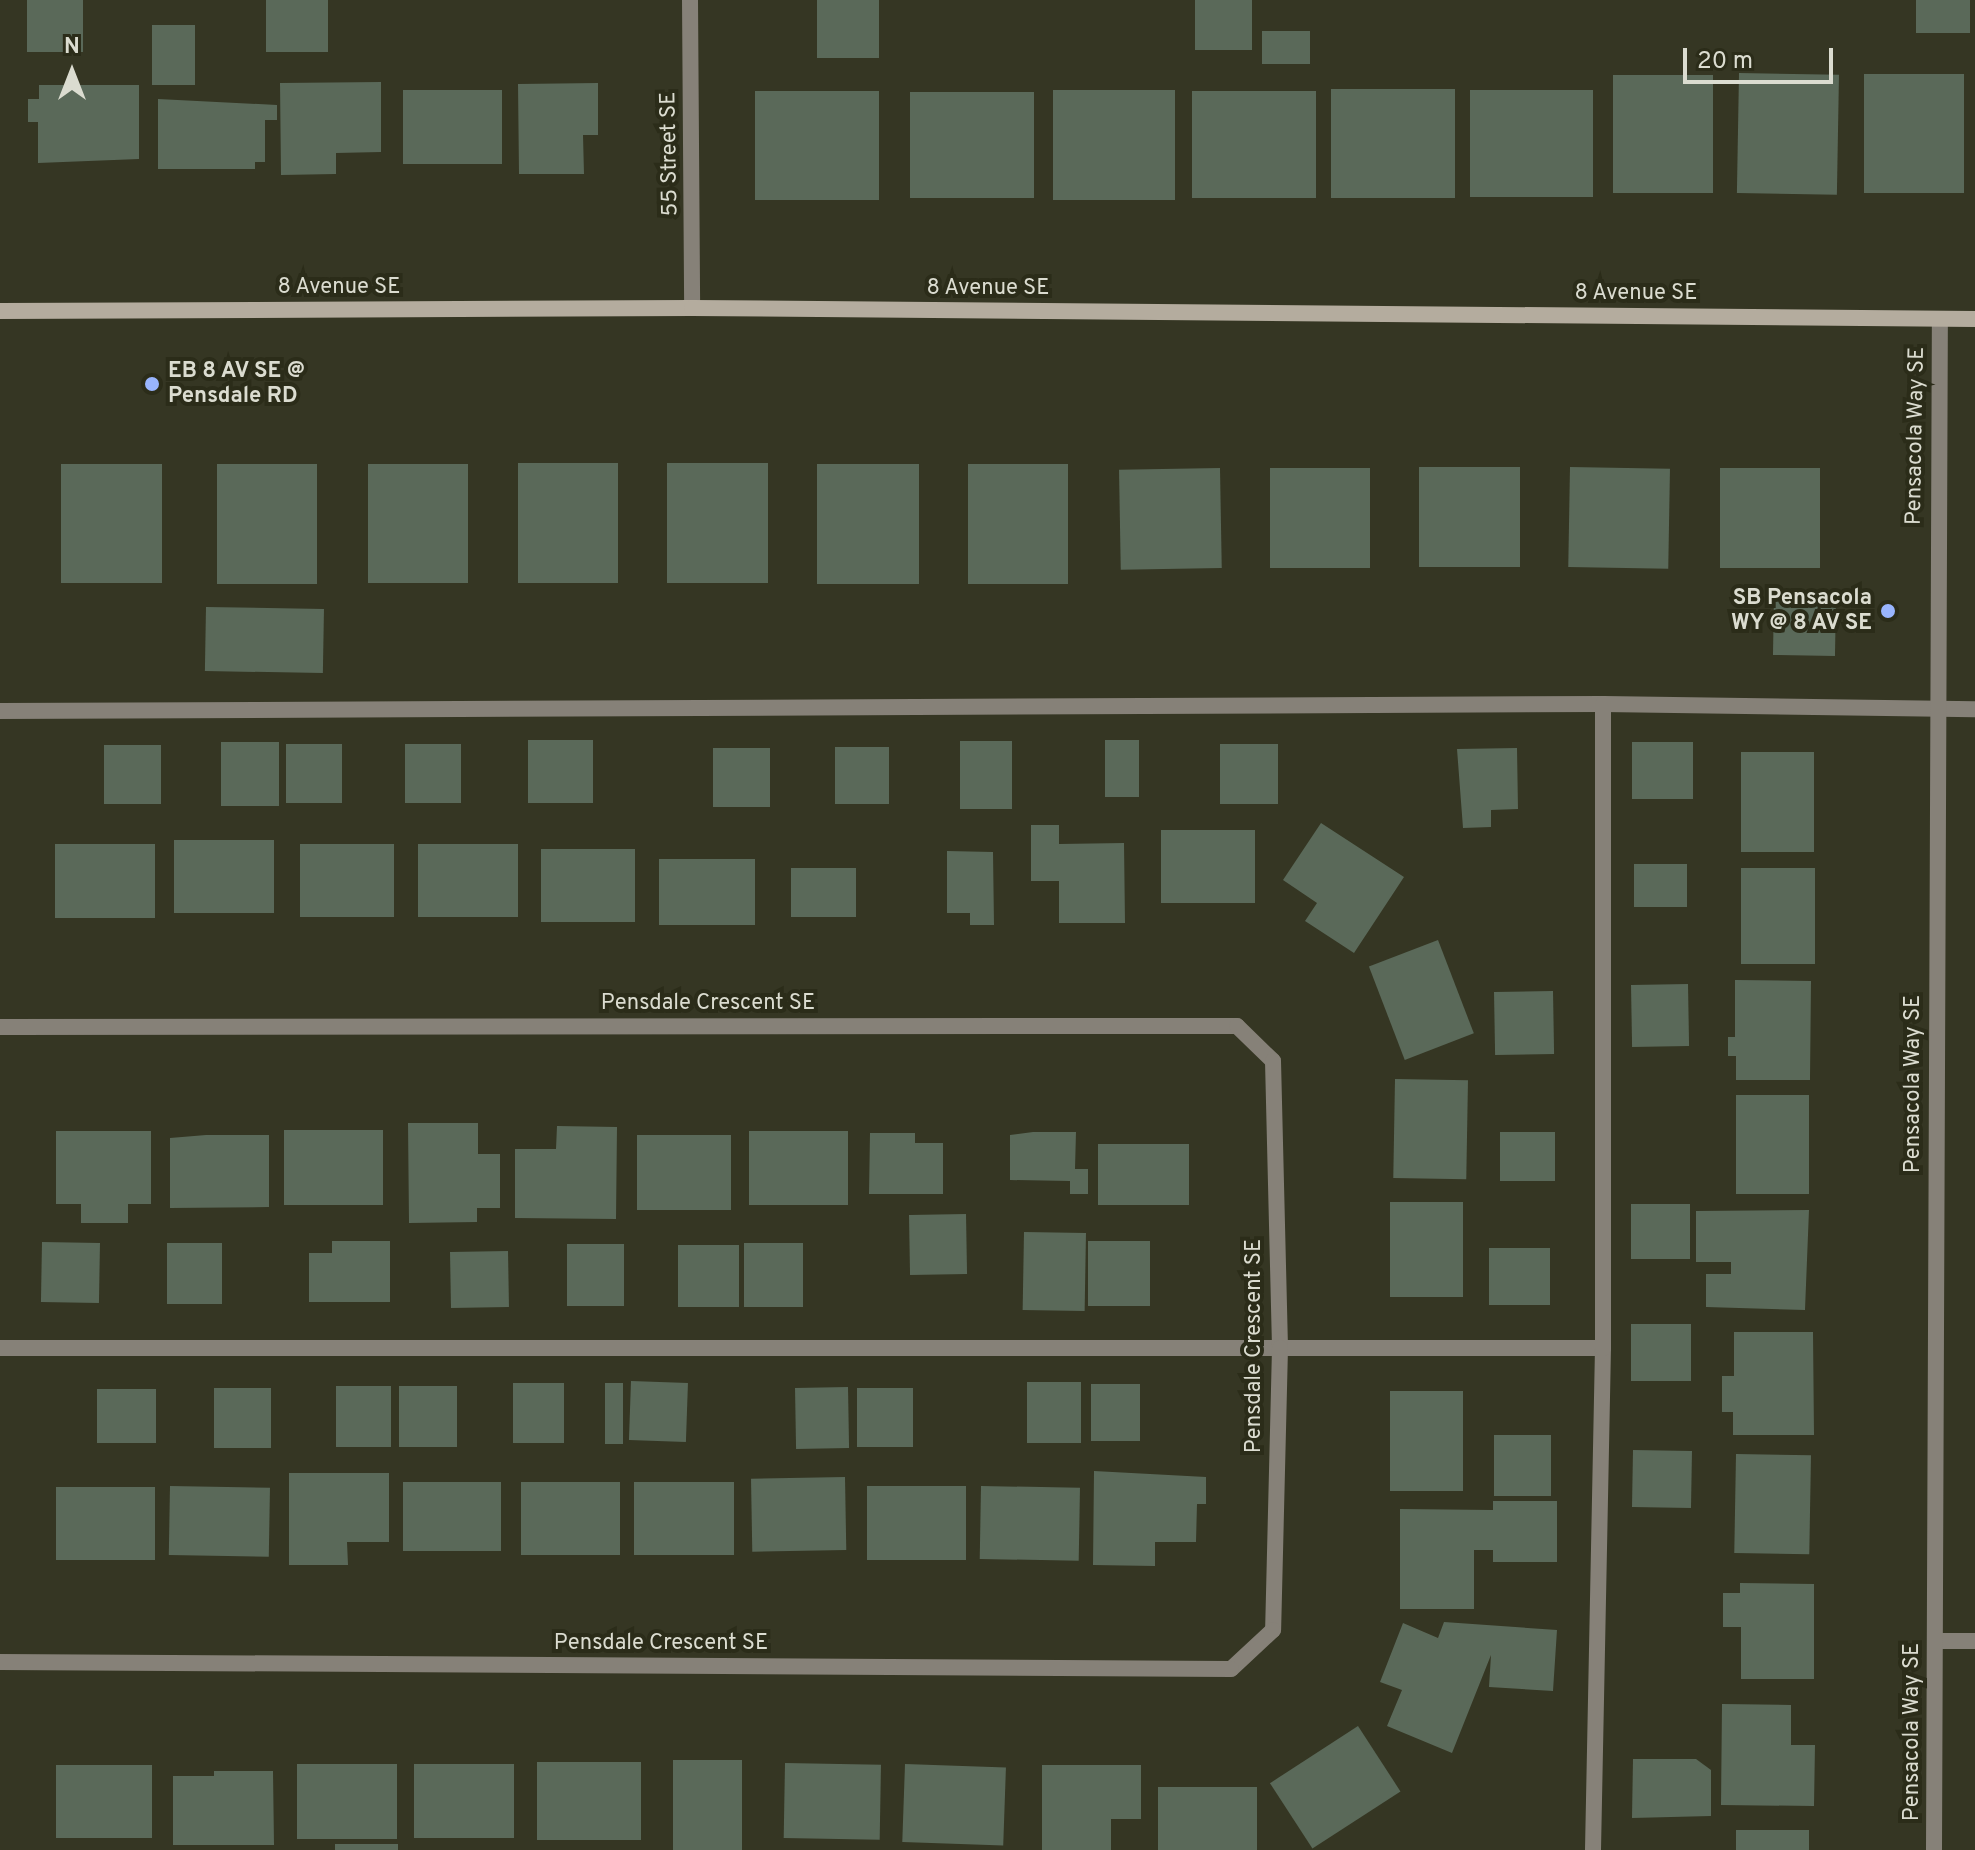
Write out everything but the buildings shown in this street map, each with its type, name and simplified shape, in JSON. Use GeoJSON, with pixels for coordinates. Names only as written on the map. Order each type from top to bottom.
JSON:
{"type":"FeatureCollection","features":[{"type":"Feature","properties":{"kind":"street","name":"55 Street SE"},"geometry":{"type":"LineString","coordinates":[[690,0],[692,308]]}},
{"type":"Feature","properties":{"kind":"street","name":"8 Avenue SE"},"geometry":{"type":"LineString","coordinates":[[0,311],[692,308],[1975,319]]}},
{"type":"Feature","properties":{"kind":"street","name":"Pensacola Way SE"},"geometry":{"type":"LineString","coordinates":[[1934,1850],[1936,709],[1940,319]]}},
{"type":"Feature","properties":{"kind":"street"},"geometry":{"type":"LineString","coordinates":[[1593,1850],[1603,1348],[1603,704]]}},
{"type":"Feature","properties":{"kind":"street"},"geometry":{"type":"LineString","coordinates":[[0,711],[1603,704],[1975,709]]}},
{"type":"Feature","properties":{"kind":"street","name":"Pensdale Crescent SE"},"geometry":{"type":"LineString","coordinates":[[0,1027],[1237,1026],[1273,1061],[1280,1348],[1273,1630],[1231,1669],[0,1662]]}},
{"type":"Feature","properties":{"kind":"street"},"geometry":{"type":"LineString","coordinates":[[0,1348],[1603,1348]]}},
{"type":"Feature","properties":{"kind":"street"},"geometry":{"type":"LineString","coordinates":[[1936,1641],[1975,1641]]}},
{"type":"Feature","properties":{"kind":"place","name":"EB 8 AV SE @ Pensdale RD"},"geometry":{"type":"Point","coordinates":[152,384]}},
{"type":"Feature","properties":{"kind":"place","name":"SB Pensacola WY @ 8 AV SE"},"geometry":{"type":"Point","coordinates":[1888,611]}}]}
